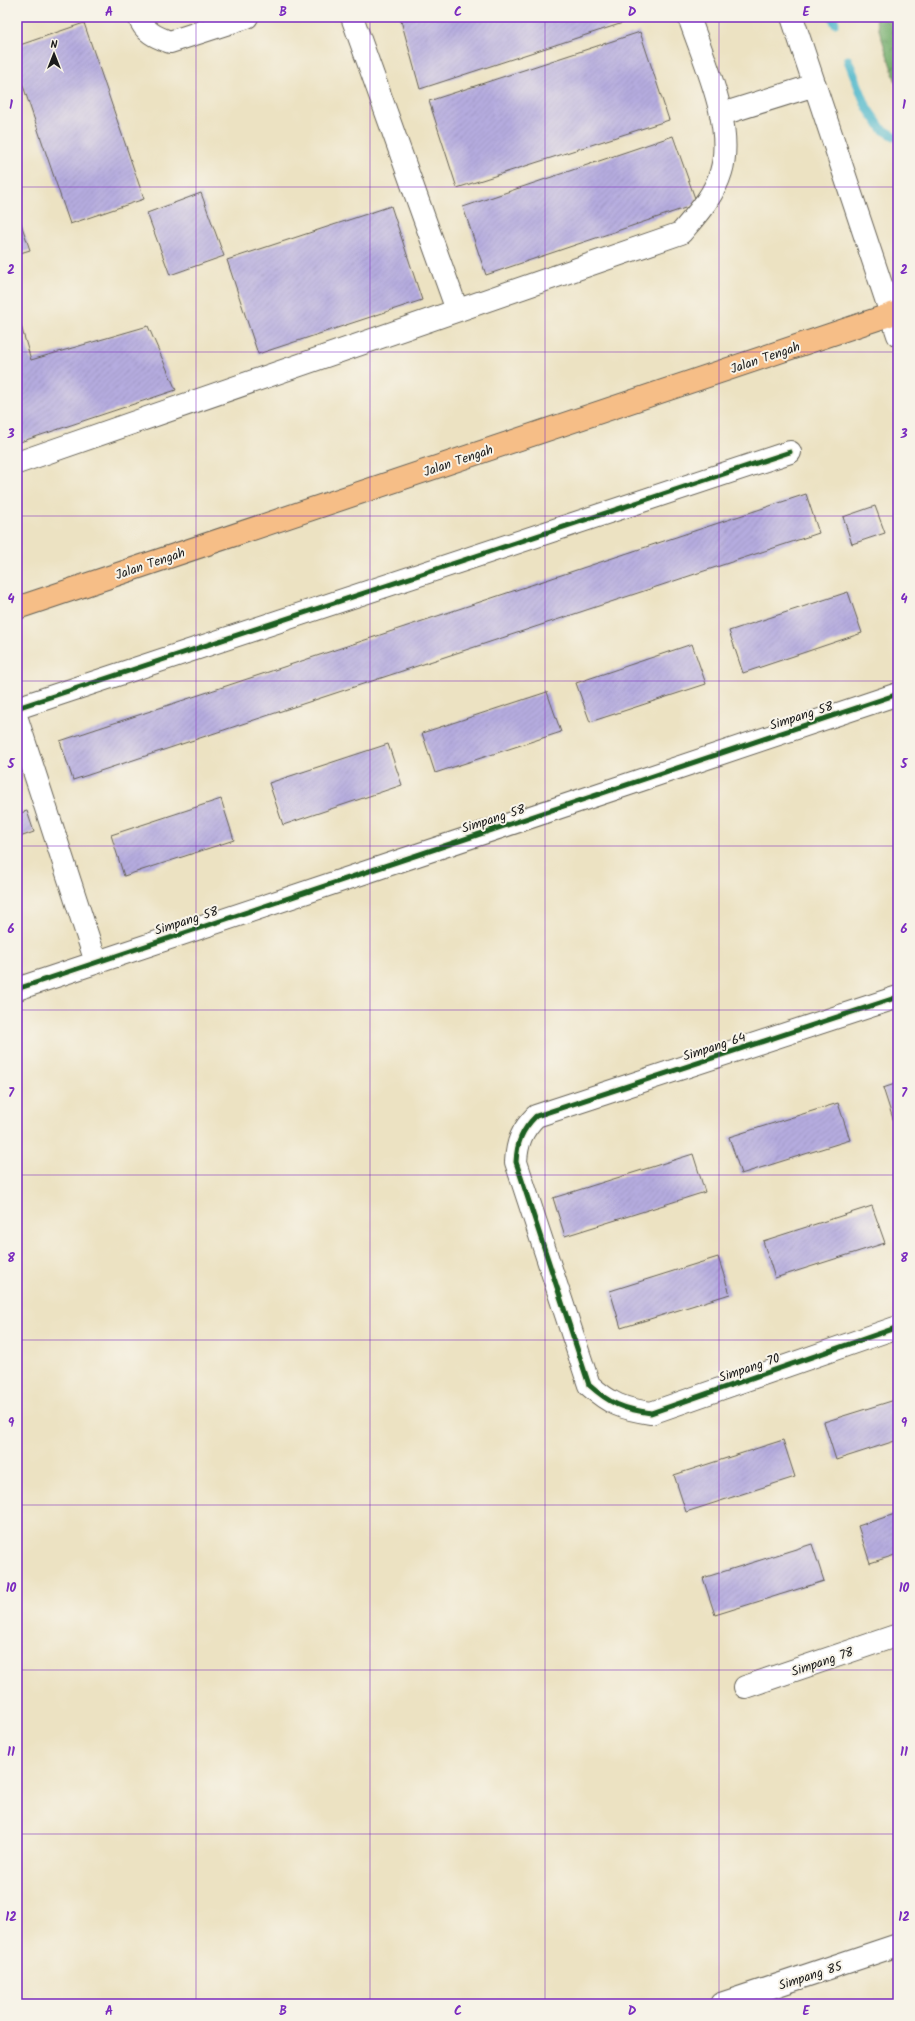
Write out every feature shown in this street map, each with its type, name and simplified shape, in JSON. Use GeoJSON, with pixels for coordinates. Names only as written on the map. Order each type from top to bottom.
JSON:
{"type":"FeatureCollection","features":[{"type":"Feature","properties":{"kind":"main road","name":"Jalan Tengah"},"geometry":{"type":"LineString","coordinates":[[17,608],[894,313]]}},
{"type":"Feature","properties":{"kind":"street"},"geometry":{"type":"LineString","coordinates":[[139,17],[146,30],[157,38],[170,42],[247,17]]}},
{"type":"Feature","properties":{"kind":"street"},"geometry":{"type":"LineString","coordinates":[[352,17],[457,310]]}},
{"type":"Feature","properties":{"kind":"street"},"geometry":{"type":"LineString","coordinates":[[17,463],[681,232],[705,205],[721,172],[726,143],[722,114],[689,17]]}},
{"type":"Feature","properties":{"kind":"street"},"geometry":{"type":"LineString","coordinates":[[792,17],[894,313],[898,335]]}},
{"type":"Feature","properties":{"kind":"street"},"geometry":{"type":"LineString","coordinates":[[722,114],[815,85]]}},
{"type":"Feature","properties":{"kind":"street"},"geometry":{"type":"LineString","coordinates":[[17,708],[790,452]]}},
{"type":"Feature","properties":{"kind":"street","name":"Simpang 58"},"geometry":{"type":"LineString","coordinates":[[17,989],[898,694]]}},
{"type":"Feature","properties":{"kind":"street"},"geometry":{"type":"LineString","coordinates":[[17,719],[96,962]]}},
{"type":"Feature","properties":{"kind":"street","name":"Simpang 64"},"geometry":{"type":"LineString","coordinates":[[536,1116],[898,997]]}},
{"type":"Feature","properties":{"kind":"street","name":"Simpang 70"},"geometry":{"type":"LineString","coordinates":[[536,1116],[527,1125],[520,1136],[516,1162],[589,1385],[607,1401],[628,1410],[651,1413],[898,1327]]}},
{"type":"Feature","properties":{"kind":"street","name":"Simpang 78"},"geometry":{"type":"LineString","coordinates":[[745,1687],[898,1635]]}},
{"type":"Feature","properties":{"kind":"street","name":"Simpang 85"},"geometry":{"type":"LineString","coordinates":[[722,2004],[898,1945]]}},
{"type":"Feature","properties":{"kind":"green space"},"geometry":{"type":"Polygon","coordinates":[[[875,17],[898,17],[898,89],[875,17]]]}},
{"type":"Feature","properties":{"kind":"building"},"geometry":{"type":"Polygon","coordinates":[[[400,17],[631,17],[632,20],[420,89],[400,17]]]}},
{"type":"Feature","properties":{"kind":"building"},"geometry":{"type":"Polygon","coordinates":[[[84,23],[144,199],[70,224],[17,68],[17,46],[84,23]]]}},
{"type":"Feature","properties":{"kind":"building"},"geometry":{"type":"Polygon","coordinates":[[[640,32],[669,120],[457,188],[429,101],[640,32]]]}},
{"type":"Feature","properties":{"kind":"building"},"geometry":{"type":"Polygon","coordinates":[[[673,136],[697,204],[486,275],[463,207],[673,136]]]}},
{"type":"Feature","properties":{"kind":"building"},"geometry":{"type":"Polygon","coordinates":[[[201,193],[224,256],[170,275],[147,213],[201,193]]]}},
{"type":"Feature","properties":{"kind":"building"},"geometry":{"type":"Polygon","coordinates":[[[391,206],[422,300],[258,354],[227,260],[391,206]]]}},
{"type":"Feature","properties":{"kind":"building"},"geometry":{"type":"Polygon","coordinates":[[[17,212],[30,250],[17,254],[17,212]]]}},
{"type":"Feature","properties":{"kind":"building"},"geometry":{"type":"Polygon","coordinates":[[[17,312],[31,360],[148,326],[176,390],[17,443],[17,312]]]}},
{"type":"Feature","properties":{"kind":"building"},"geometry":{"type":"Polygon","coordinates":[[[806,494],[819,533],[73,780],[60,741],[806,494]]]}},
{"type":"Feature","properties":{"kind":"building"},"geometry":{"type":"Polygon","coordinates":[[[875,506],[885,533],[852,544],[843,517],[875,506]]]}},
{"type":"Feature","properties":{"kind":"building"},"geometry":{"type":"Polygon","coordinates":[[[848,592],[862,633],[743,673],[729,631],[848,592]]]}},
{"type":"Feature","properties":{"kind":"building"},"geometry":{"type":"Polygon","coordinates":[[[692,644],[706,684],[590,722],[576,683],[692,644]]]}},
{"type":"Feature","properties":{"kind":"building"},"geometry":{"type":"Polygon","coordinates":[[[547,692],[561,732],[435,773],[422,733],[547,692]]]}},
{"type":"Feature","properties":{"kind":"building"},"geometry":{"type":"Polygon","coordinates":[[[388,744],[402,785],[283,825],[269,783],[388,744]]]}},
{"type":"Feature","properties":{"kind":"building"},"geometry":{"type":"Polygon","coordinates":[[[221,799],[234,840],[124,876],[111,835],[221,799]]]}},
{"type":"Feature","properties":{"kind":"building"},"geometry":{"type":"Polygon","coordinates":[[[27,811],[34,832],[17,838],[17,814],[27,811]]]}},
{"type":"Feature","properties":{"kind":"building"},"geometry":{"type":"Polygon","coordinates":[[[898,1083],[898,1124],[895,1125],[883,1088],[898,1083]]]}},
{"type":"Feature","properties":{"kind":"building"},"geometry":{"type":"Polygon","coordinates":[[[838,1103],[850,1140],[741,1174],[729,1137],[838,1103]]]}},
{"type":"Feature","properties":{"kind":"building"},"geometry":{"type":"Polygon","coordinates":[[[693,1154],[705,1192],[565,1236],[553,1198],[693,1154]]]}},
{"type":"Feature","properties":{"kind":"building"},"geometry":{"type":"Polygon","coordinates":[[[872,1206],[885,1243],[775,1278],[763,1241],[872,1206]]]}},
{"type":"Feature","properties":{"kind":"building"},"geometry":{"type":"Polygon","coordinates":[[[718,1257],[730,1294],[621,1328],[610,1291],[718,1257]]]}},
{"type":"Feature","properties":{"kind":"building"},"geometry":{"type":"Polygon","coordinates":[[[898,1399],[898,1440],[836,1460],[824,1422],[898,1399]]]}},
{"type":"Feature","properties":{"kind":"building"},"geometry":{"type":"Polygon","coordinates":[[[783,1440],[795,1477],[686,1512],[674,1475],[783,1440]]]}},
{"type":"Feature","properties":{"kind":"building"},"geometry":{"type":"Polygon","coordinates":[[[898,1513],[898,1554],[870,1563],[858,1526],[898,1513]]]}},
{"type":"Feature","properties":{"kind":"building"},"geometry":{"type":"Polygon","coordinates":[[[812,1544],[824,1581],[715,1615],[703,1578],[812,1544]]]}},
{"type":"Feature","properties":{"kind":"waterway"},"geometry":{"type":"LineString","coordinates":[[833,17],[835,23]]}},
{"type":"Feature","properties":{"kind":"waterway"},"geometry":{"type":"LineString","coordinates":[[848,60],[867,108],[882,129],[898,138]]}},
{"type":"Feature","properties":{"kind":"cycle path"},"geometry":{"type":"LineString","coordinates":[[17,708],[790,452]]}},
{"type":"Feature","properties":{"kind":"cycle path"},"geometry":{"type":"LineString","coordinates":[[17,989],[898,694]]}},
{"type":"Feature","properties":{"kind":"cycle path"},"geometry":{"type":"LineString","coordinates":[[898,997],[536,1116],[527,1126],[521,1137],[516,1162],[589,1385],[617,1405],[632,1410],[651,1413],[898,1327]]}}]}
